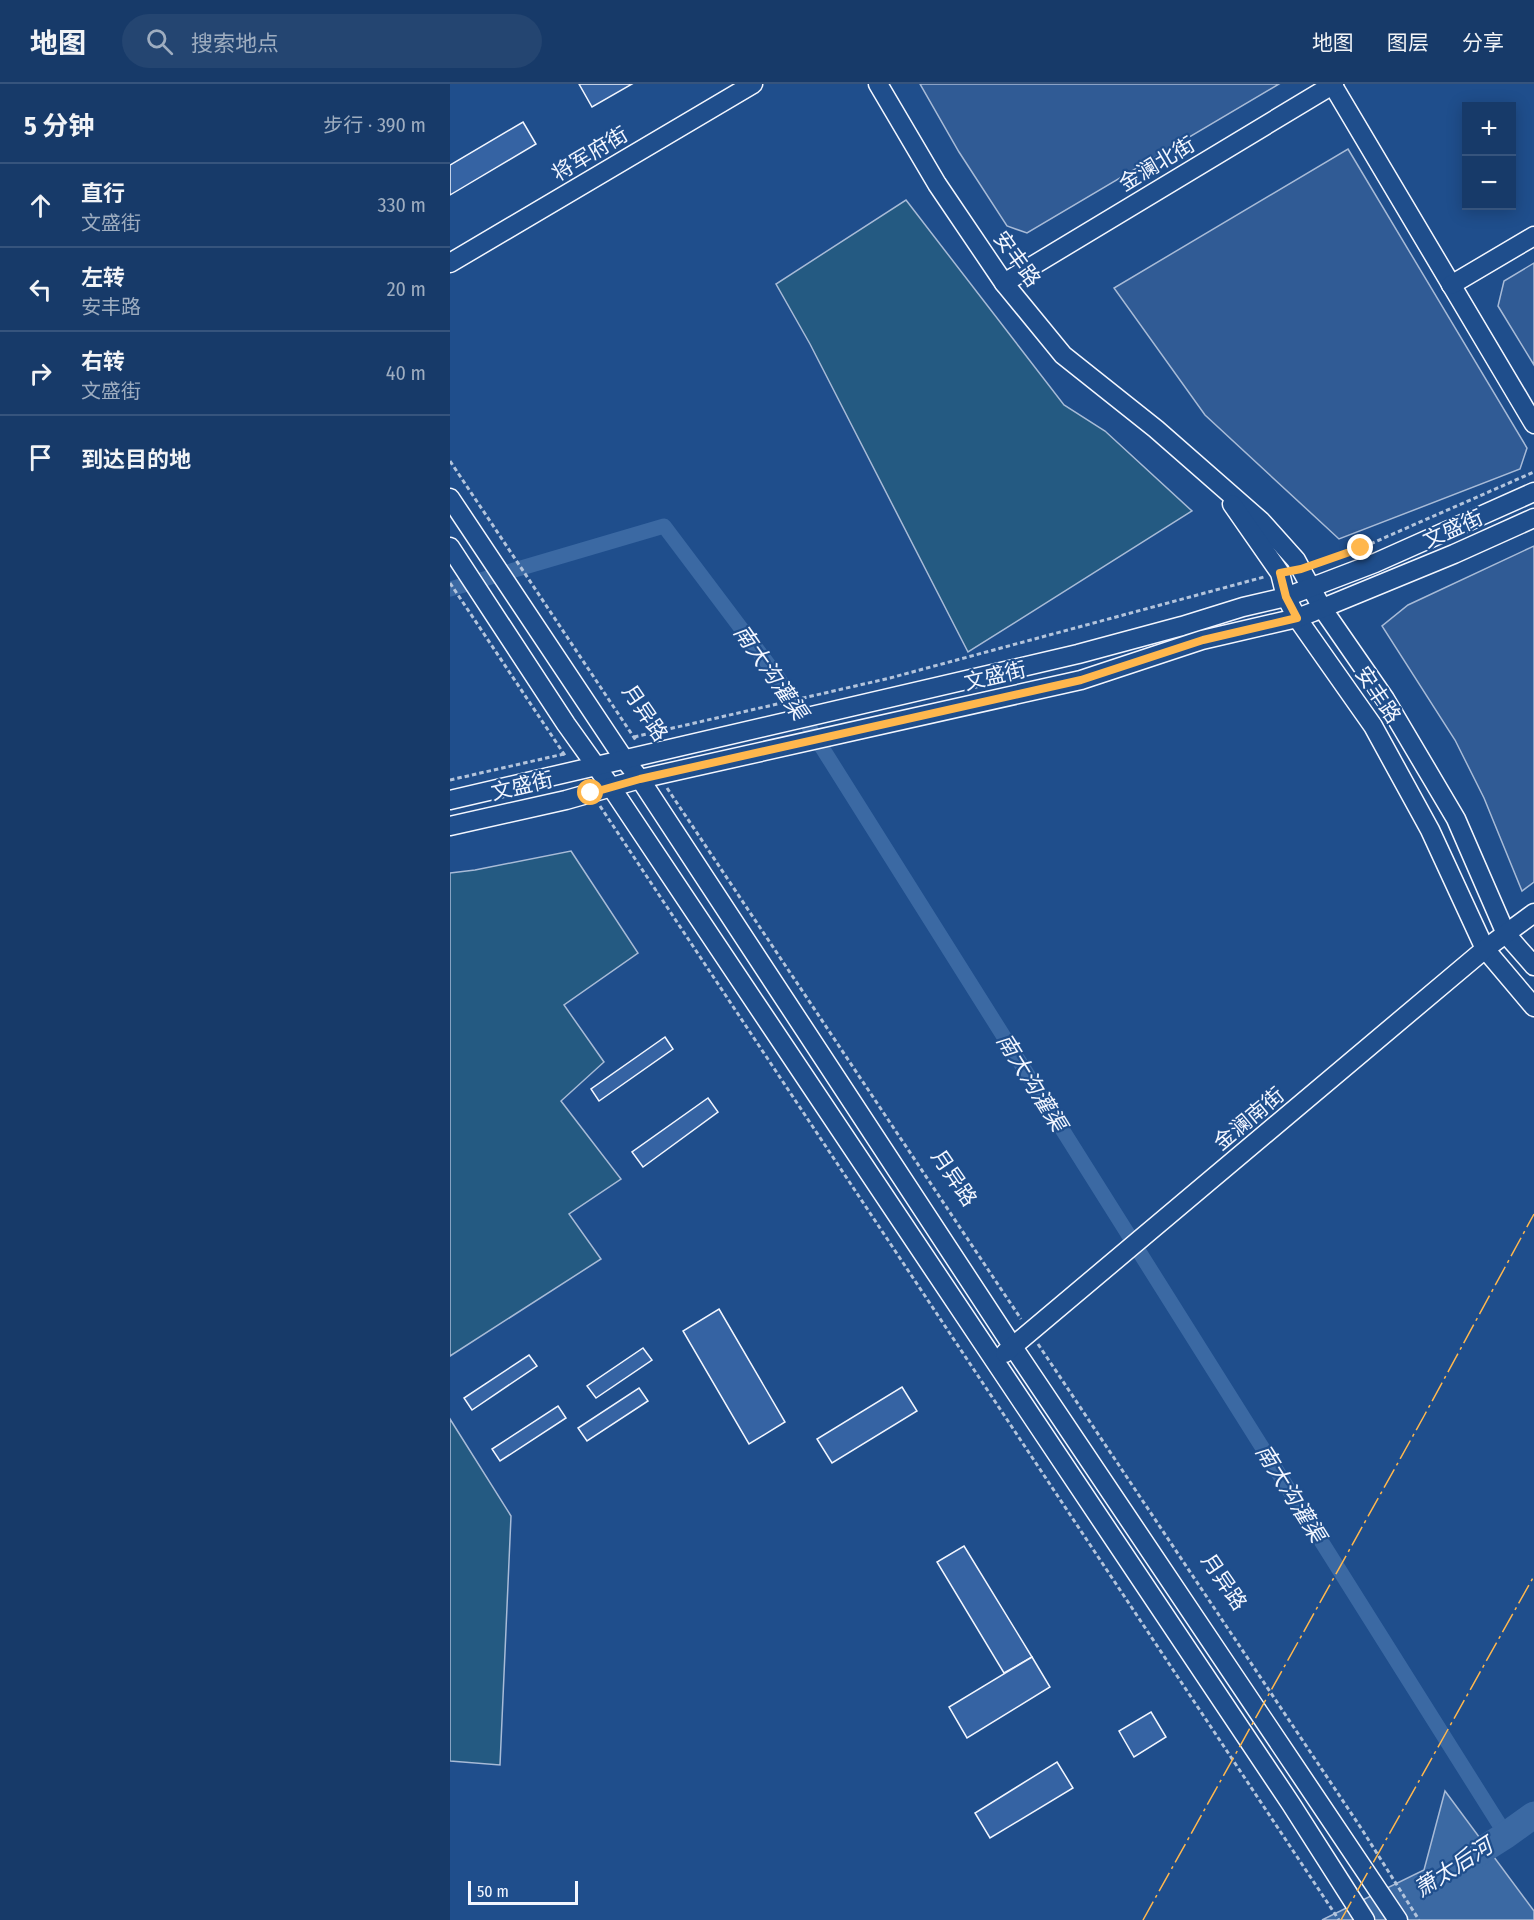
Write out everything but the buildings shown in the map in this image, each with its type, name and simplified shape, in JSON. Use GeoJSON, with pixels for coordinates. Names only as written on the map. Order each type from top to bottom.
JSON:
{"type":"FeatureCollection","features":[{"type":"Feature","properties":{"kind":"main road","name":"将军府街"},"geometry":{"type":"LineString","coordinates":[[450,264],[753,84]]}},
{"type":"Feature","properties":{"kind":"main road","name":"安丰路"},"geometry":{"type":"LineString","coordinates":[[878,84],[937,184],[1004,283],[1063,355],[1156,429],[1261,520],[1296,560],[1322,608],[1385,699],[1456,819],[1506,934],[1534,966]]}},
{"type":"Feature","properties":{"kind":"main road","name":"金澜北街"},"geometry":{"type":"LineString","coordinates":[[1004,283],[1333,84]]}},
{"type":"Feature","properties":{"kind":"main road"},"geometry":{"type":"LineString","coordinates":[[1333,84],[1534,424]]}},
{"type":"Feature","properties":{"kind":"main road"},"geometry":{"type":"LineString","coordinates":[[1451,285],[1534,236]]}},
{"type":"Feature","properties":{"kind":"main road","name":"安丰路"},"geometry":{"type":"LineString","coordinates":[[1156,429],[1224,492],[1280,573],[1286,597],[1297,618],[1373,726],[1430,830],[1485,950],[1534,1007]]}},
{"type":"Feature","properties":{"kind":"main road","name":"文盛街"},"geometry":{"type":"LineString","coordinates":[[450,800],[1078,654],[1286,597],[1435,537],[1534,492]]}},
{"type":"Feature","properties":{"kind":"main road","name":"月异路"},"geometry":{"type":"LineString","coordinates":[[450,498],[624,759],[640,779],[1013,1347],[1398,1920]]}},
{"type":"Feature","properties":{"kind":"main road","name":"文盛街"},"geometry":{"type":"LineString","coordinates":[[450,826],[591,793],[640,779],[1081,680],[1203,640],[1297,618],[1444,558],[1534,518]]}},
{"type":"Feature","properties":{"kind":"main road"},"geometry":{"type":"LineString","coordinates":[[450,547],[594,766],[611,787],[1291,1804],[1365,1920]]}},
{"type":"Feature","properties":{"kind":"main road","name":"金澜南街"},"geometry":{"type":"LineString","coordinates":[[994,1361],[1485,950],[1534,914]]}},
{"type":"Feature","properties":{"kind":"path","name":"月异路"},"geometry":{"type":"LineString","coordinates":[[450,461],[645,755]]}},
{"type":"Feature","properties":{"kind":"path","name":"文盛街"},"geometry":{"type":"LineString","coordinates":[[1301,569],[1361,548],[1534,472]]}},
{"type":"Feature","properties":{"kind":"path","name":"文盛街"},"geometry":{"type":"LineString","coordinates":[[725,716],[876,682],[1280,573]]}},
{"type":"Feature","properties":{"kind":"path"},"geometry":{"type":"LineString","coordinates":[[450,583],[576,771]]}},
{"type":"Feature","properties":{"kind":"path","name":"月异路"},"geometry":{"type":"LineString","coordinates":[[659,775],[1327,1778],[1419,1920]]}},
{"type":"Feature","properties":{"kind":"path"},"geometry":{"type":"LineString","coordinates":[[591,793],[1339,1920]]}},
{"type":"Feature","properties":{"kind":"shaded area"},"geometry":{"type":"Polygon","coordinates":[[[920,84],[1279,84],[1027,233],[1007,226],[959,152],[920,84]]]}},
{"type":"Feature","properties":{"kind":"shaded area"},"geometry":{"type":"Polygon","coordinates":[[[1348,149],[1527,448],[1520,469],[1339,539],[1205,415],[1114,288],[1348,149]]]}},
{"type":"Feature","properties":{"kind":"shaded area"},"geometry":{"type":"Polygon","coordinates":[[[906,200],[1064,405],[1105,431],[1192,511],[968,652],[810,344],[776,284],[906,200]]]}},
{"type":"Feature","properties":{"kind":"shaded area"},"geometry":{"type":"Polygon","coordinates":[[[1534,263],[1534,365],[1498,306],[1504,281],[1534,263]]]}},
{"type":"Feature","properties":{"kind":"shaded area"},"geometry":{"type":"Polygon","coordinates":[[[1534,546],[1534,882],[1522,891],[1484,798],[1455,740],[1382,626],[1408,605],[1534,546]]]}},
{"type":"Feature","properties":{"kind":"shaded area"},"geometry":{"type":"Polygon","coordinates":[[[571,851],[638,953],[564,1005],[604,1062],[561,1101],[621,1179],[569,1214],[601,1259],[450,1356],[450,873],[571,851]]]}},
{"type":"Feature","properties":{"kind":"shaded area"},"geometry":{"type":"Polygon","coordinates":[[[450,1419],[511,1516],[500,1765],[450,1761],[450,1419]]]}},
{"type":"Feature","properties":{"kind":"water"},"geometry":{"type":"Polygon","coordinates":[[[1445,1791],[1534,1911],[1534,1920],[1322,1920],[1424,1870],[1445,1791]]]}},
{"type":"Feature","properties":{"kind":"waterway","name":"南大沟灌渠"},"geometry":{"type":"LineString","coordinates":[[450,589],[664,526],[777,676],[1506,1835]]}},
{"type":"Feature","properties":{"kind":"waterway","name":"萧太后河"},"geometry":{"type":"LineString","coordinates":[[1457,1866],[1534,1815]]}},
{"type":"Feature","properties":{"kind":"power"},"geometry":{"type":"LineString","coordinates":[[1143,1920],[1534,1214]]}},
{"type":"Feature","properties":{"kind":"power"},"geometry":{"type":"LineString","coordinates":[[1341,1920],[1534,1576]]}},
{"type":"Feature","properties":{"kind":"route"},"geometry":{"type":"LineString","coordinates":[[591,793],[640,779],[1081,680],[1203,640],[1297,618],[1286,597],[1280,573],[1301,569],[1361,548]]}}]}
